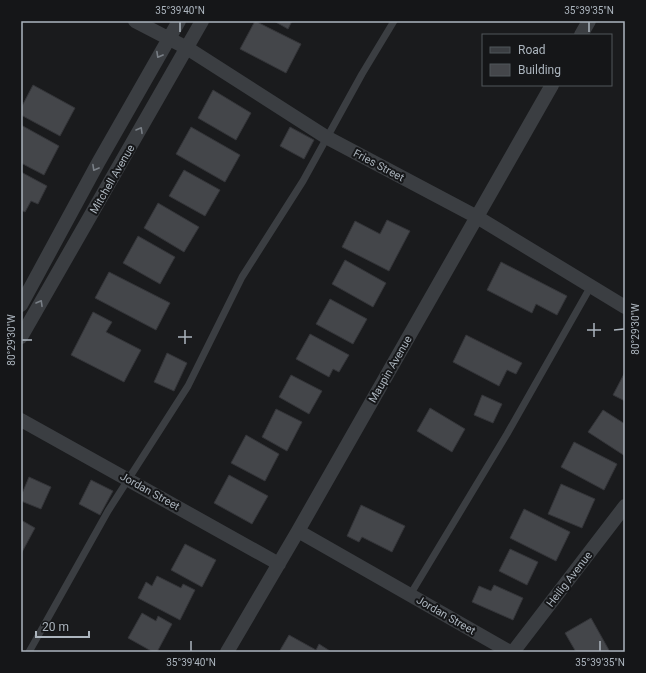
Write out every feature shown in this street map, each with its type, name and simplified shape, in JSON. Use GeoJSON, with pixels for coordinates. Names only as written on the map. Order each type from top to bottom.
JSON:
{"type":"FeatureCollection","features":[{"type":"Feature","properties":{"kind":"street","name":"Fries Street"},"geometry":{"type":"LineString","coordinates":[[136,21],[187,48],[326,137],[477,217],[625,307]]}},
{"type":"Feature","properties":{"kind":"street","name":"Mitchell Avenue"},"geometry":{"type":"LineString","coordinates":[[21,305],[102,156],[179,21]]}},
{"type":"Feature","properties":{"kind":"street","name":"Mitchell Avenue"},"geometry":{"type":"LineString","coordinates":[[21,337],[202,21]]}},
{"type":"Feature","properties":{"kind":"street"},"geometry":{"type":"LineString","coordinates":[[582,34],[589,21]]}},
{"type":"Feature","properties":{"kind":"street","name":"Maupin Avenue"},"geometry":{"type":"LineString","coordinates":[[227,652],[298,531],[551,86]]}},
{"type":"Feature","properties":{"kind":"street","name":"Jordan Street"},"geometry":{"type":"LineString","coordinates":[[21,420],[279,564]]}},
{"type":"Feature","properties":{"kind":"street","name":"Heilig Avenue"},"geometry":{"type":"LineString","coordinates":[[511,652],[625,506]]}},
{"type":"Feature","properties":{"kind":"street","name":"Jordan Street"},"geometry":{"type":"LineString","coordinates":[[298,531],[511,652]]}},
{"type":"Feature","properties":{"kind":"lane"},"geometry":{"type":"LineString","coordinates":[[29,652],[108,511],[188,386],[242,277],[303,181],[326,137],[394,21]]}},
{"type":"Feature","properties":{"kind":"lane"},"geometry":{"type":"LineString","coordinates":[[410,595],[507,434],[591,286]]}},
{"type":"Feature","properties":{"kind":"building"},"geometry":{"type":"Polygon","coordinates":[[[255,21],[301,44],[286,73],[240,49],[255,21]]]}},
{"type":"Feature","properties":{"kind":"building"},"geometry":{"type":"Polygon","coordinates":[[[274,21],[292,21],[288,29],[274,21]]]}},
{"type":"Feature","properties":{"kind":"building"},"geometry":{"type":"Polygon","coordinates":[[[33,85],[75,108],[60,136],[21,115],[21,108],[33,85]]]}},
{"type":"Feature","properties":{"kind":"building"},"geometry":{"type":"Polygon","coordinates":[[[213,90],[251,113],[236,140],[198,118],[213,90]]]}},
{"type":"Feature","properties":{"kind":"building"},"geometry":{"type":"Polygon","coordinates":[[[21,125],[59,146],[44,175],[21,163],[21,125]]]}},
{"type":"Feature","properties":{"kind":"building"},"geometry":{"type":"Polygon","coordinates":[[[191,127],[240,155],[225,182],[176,154],[191,127]]]}},
{"type":"Feature","properties":{"kind":"building"},"geometry":{"type":"Polygon","coordinates":[[[290,127],[314,140],[304,159],[280,146],[290,127]]]}},
{"type":"Feature","properties":{"kind":"building"},"geometry":{"type":"Polygon","coordinates":[[[184,170],[220,190],[205,216],[169,196],[184,170]]]}},
{"type":"Feature","properties":{"kind":"building"},"geometry":{"type":"Polygon","coordinates":[[[21,172],[47,186],[38,204],[31,201],[25,212],[21,210],[21,172]]]}},
{"type":"Feature","properties":{"kind":"building"},"geometry":{"type":"Polygon","coordinates":[[[158,203],[199,227],[184,252],[144,228],[158,203]]]}},
{"type":"Feature","properties":{"kind":"building"},"geometry":{"type":"Polygon","coordinates":[[[387,220],[410,231],[389,271],[342,247],[355,221],[380,234],[387,220]]]}},
{"type":"Feature","properties":{"kind":"building"},"geometry":{"type":"Polygon","coordinates":[[[138,236],[175,257],[160,284],[123,263],[138,236]]]}},
{"type":"Feature","properties":{"kind":"building"},"geometry":{"type":"Polygon","coordinates":[[[345,260],[386,283],[373,307],[332,284],[345,260]]]}},
{"type":"Feature","properties":{"kind":"building"},"geometry":{"type":"Polygon","coordinates":[[[501,262],[567,296],[557,315],[536,304],[532,313],[487,290],[501,262]]]}},
{"type":"Feature","properties":{"kind":"building"},"geometry":{"type":"Polygon","coordinates":[[[109,272],[170,303],[156,330],[95,298],[109,272]]]}},
{"type":"Feature","properties":{"kind":"building"},"geometry":{"type":"Polygon","coordinates":[[[330,299],[367,319],[353,344],[316,324],[330,299]]]}},
{"type":"Feature","properties":{"kind":"building"},"geometry":{"type":"Polygon","coordinates":[[[93,312],[112,322],[106,332],[141,350],[124,382],[71,355],[93,312]]]}},
{"type":"Feature","properties":{"kind":"building"},"geometry":{"type":"Polygon","coordinates":[[[310,334],[349,355],[339,372],[333,369],[329,377],[296,359],[310,334]]]}},
{"type":"Feature","properties":{"kind":"building"},"geometry":{"type":"Polygon","coordinates":[[[466,335],[522,363],[516,374],[507,370],[499,386],[453,362],[466,335]]]}},
{"type":"Feature","properties":{"kind":"building"},"geometry":{"type":"Polygon","coordinates":[[[167,353],[187,363],[174,391],[154,382],[167,353]]]}},
{"type":"Feature","properties":{"kind":"building"},"geometry":{"type":"Polygon","coordinates":[[[625,372],[625,401],[613,395],[625,372]]]}},
{"type":"Feature","properties":{"kind":"building"},"geometry":{"type":"Polygon","coordinates":[[[291,375],[322,391],[309,414],[279,397],[291,375]]]}},
{"type":"Feature","properties":{"kind":"building"},"geometry":{"type":"Polygon","coordinates":[[[482,395],[502,404],[493,423],[474,415],[482,395]]]}},
{"type":"Feature","properties":{"kind":"building"},"geometry":{"type":"Polygon","coordinates":[[[430,408],[465,429],[452,452],[417,431],[430,408]]]}},
{"type":"Feature","properties":{"kind":"building"},"geometry":{"type":"Polygon","coordinates":[[[276,409],[302,422],[287,451],[262,437],[276,409]]]}},
{"type":"Feature","properties":{"kind":"building"},"geometry":{"type":"Polygon","coordinates":[[[603,410],[625,424],[625,456],[588,432],[603,410]]]}},
{"type":"Feature","properties":{"kind":"building"},"geometry":{"type":"Polygon","coordinates":[[[246,435],[279,454],[265,481],[231,463],[246,435]]]}},
{"type":"Feature","properties":{"kind":"building"},"geometry":{"type":"Polygon","coordinates":[[[574,442],[617,464],[604,490],[561,467],[574,442]]]}},
{"type":"Feature","properties":{"kind":"building"},"geometry":{"type":"Polygon","coordinates":[[[229,475],[268,496],[252,524],[214,503],[229,475]]]}},
{"type":"Feature","properties":{"kind":"building"},"geometry":{"type":"Polygon","coordinates":[[[29,477],[51,487],[41,509],[21,501],[21,496],[29,477]]]}},
{"type":"Feature","properties":{"kind":"building"},"geometry":{"type":"Polygon","coordinates":[[[91,480],[113,491],[100,515],[79,504],[91,480]]]}},
{"type":"Feature","properties":{"kind":"building"},"geometry":{"type":"Polygon","coordinates":[[[561,484],[595,499],[582,528],[548,514],[561,484]]]}},
{"type":"Feature","properties":{"kind":"building"},"geometry":{"type":"Polygon","coordinates":[[[361,505],[405,526],[392,552],[362,537],[359,542],[347,536],[361,505]]]}},
{"type":"Feature","properties":{"kind":"building"},"geometry":{"type":"Polygon","coordinates":[[[524,509],[570,532],[556,561],[510,538],[524,509]]]}},
{"type":"Feature","properties":{"kind":"building"},"geometry":{"type":"Polygon","coordinates":[[[21,520],[35,528],[21,554],[21,520]]]}},
{"type":"Feature","properties":{"kind":"building"},"geometry":{"type":"Polygon","coordinates":[[[185,544],[216,560],[202,587],[171,570],[185,544]]]}},
{"type":"Feature","properties":{"kind":"building"},"geometry":{"type":"Polygon","coordinates":[[[510,549],[538,562],[527,585],[499,571],[510,549]]]}},
{"type":"Feature","properties":{"kind":"building"},"geometry":{"type":"Polygon","coordinates":[[[157,576],[181,588],[183,584],[195,590],[180,620],[138,598],[146,582],[152,586],[157,576]]]}},
{"type":"Feature","properties":{"kind":"building"},"geometry":{"type":"Polygon","coordinates":[[[494,585],[523,598],[513,620],[472,602],[479,586],[491,591],[494,585]]]}},
{"type":"Feature","properties":{"kind":"building"},"geometry":{"type":"Polygon","coordinates":[[[142,613],[156,621],[158,616],[172,624],[157,652],[153,652],[128,638],[142,613]]]}},
{"type":"Feature","properties":{"kind":"building"},"geometry":{"type":"Polygon","coordinates":[[[591,618],[610,652],[576,652],[565,633],[591,618]]]}},
{"type":"Feature","properties":{"kind":"building"},"geometry":{"type":"Polygon","coordinates":[[[289,635],[316,650],[319,644],[330,651],[279,652],[289,635]]]}}]}
